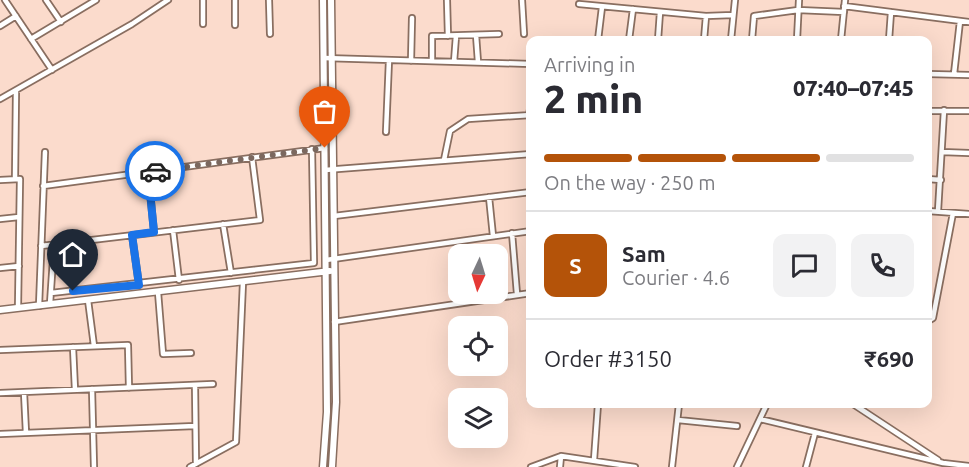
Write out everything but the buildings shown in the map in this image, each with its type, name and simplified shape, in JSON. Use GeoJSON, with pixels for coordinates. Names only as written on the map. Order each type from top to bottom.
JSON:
{"type":"FeatureCollection","features":[{"type":"Feature","properties":{"kind":"main road"},"geometry":{"type":"LineString","coordinates":[[323,0],[334,171],[334,216],[330,259]]}},
{"type":"Feature","properties":{"kind":"main road"},"geometry":{"type":"LineString","coordinates":[[323,467],[327,412],[330,271],[325,148],[331,0]]}},
{"type":"Feature","properties":{"kind":"main road"},"geometry":{"type":"LineString","coordinates":[[0,310],[330,271]]}},
{"type":"Feature","properties":{"kind":"main road"},"geometry":{"type":"LineString","coordinates":[[330,271],[334,321],[335,433],[332,467]]}},
{"type":"Feature","properties":{"kind":"street"},"geometry":{"type":"LineString","coordinates":[[4,0],[52,70]]}},
{"type":"Feature","properties":{"kind":"street"},"geometry":{"type":"LineString","coordinates":[[46,0],[61,22]]}},
{"type":"Feature","properties":{"kind":"street"},"geometry":{"type":"LineString","coordinates":[[0,99],[168,0]]}},
{"type":"Feature","properties":{"kind":"street"},"geometry":{"type":"LineString","coordinates":[[202,24],[203,0]]}},
{"type":"Feature","properties":{"kind":"street"},"geometry":{"type":"LineString","coordinates":[[235,0],[235,25]]}},
{"type":"Feature","properties":{"kind":"street"},"geometry":{"type":"LineString","coordinates":[[269,0],[270,34]]}},
{"type":"Feature","properties":{"kind":"street"},"geometry":{"type":"LineString","coordinates":[[447,0],[448,36]]}},
{"type":"Feature","properties":{"kind":"street"},"geometry":{"type":"LineString","coordinates":[[522,0],[524,34]]}},
{"type":"Feature","properties":{"kind":"street"},"geometry":{"type":"LineString","coordinates":[[731,36],[735,0]]}},
{"type":"Feature","properties":{"kind":"street"},"geometry":{"type":"LineString","coordinates":[[797,36],[799,0]]}},
{"type":"Feature","properties":{"kind":"street"},"geometry":{"type":"LineString","coordinates":[[841,36],[845,0]]}},
{"type":"Feature","properties":{"kind":"street"},"geometry":{"type":"LineString","coordinates":[[31,39],[93,1]]}},
{"type":"Feature","properties":{"kind":"street"},"geometry":{"type":"LineString","coordinates":[[579,4],[706,16],[733,15]]}},
{"type":"Feature","properties":{"kind":"street"},"geometry":{"type":"LineString","coordinates":[[599,36],[603,7]]}},
{"type":"Feature","properties":{"kind":"street"},"geometry":{"type":"LineString","coordinates":[[630,36],[633,9]]}},
{"type":"Feature","properties":{"kind":"street"},"geometry":{"type":"LineString","coordinates":[[752,36],[754,16],[798,10],[844,9],[891,12],[969,22]]}},
{"type":"Feature","properties":{"kind":"street"},"geometry":{"type":"LineString","coordinates":[[658,36],[660,12]]}},
{"type":"Feature","properties":{"kind":"street"},"geometry":{"type":"LineString","coordinates":[[889,36],[891,12]]}},
{"type":"Feature","properties":{"kind":"street"},"geometry":{"type":"LineString","coordinates":[[0,26],[16,16]]}},
{"type":"Feature","properties":{"kind":"street"},"geometry":{"type":"LineString","coordinates":[[704,36],[706,16]]}},
{"type":"Feature","properties":{"kind":"street"},"geometry":{"type":"LineString","coordinates":[[411,60],[412,18]]}},
{"type":"Feature","properties":{"kind":"street"},"geometry":{"type":"LineString","coordinates":[[954,74],[960,21]]}},
{"type":"Feature","properties":{"kind":"street"},"geometry":{"type":"LineString","coordinates":[[432,61],[432,36],[499,34]]}},
{"type":"Feature","properties":{"kind":"street"},"geometry":{"type":"LineString","coordinates":[[476,35],[478,63]]}},
{"type":"Feature","properties":{"kind":"street"},"geometry":{"type":"LineString","coordinates":[[454,62],[456,36]]}},
{"type":"Feature","properties":{"kind":"street"},"geometry":{"type":"LineString","coordinates":[[328,58],[526,64]]}},
{"type":"Feature","properties":{"kind":"street"},"geometry":{"type":"LineString","coordinates":[[386,132],[389,60]]}},
{"type":"Feature","properties":{"kind":"street"},"geometry":{"type":"LineString","coordinates":[[932,74],[969,75]]}},
{"type":"Feature","properties":{"kind":"street"},"geometry":{"type":"LineString","coordinates":[[15,179],[16,91]]}},
{"type":"Feature","properties":{"kind":"street"},"geometry":{"type":"LineString","coordinates":[[938,211],[944,110]]}},
{"type":"Feature","properties":{"kind":"street"},"geometry":{"type":"LineString","coordinates":[[932,111],[969,111]]}},
{"type":"Feature","properties":{"kind":"street"},"geometry":{"type":"LineString","coordinates":[[444,160],[450,131],[468,119],[526,115]]}},
{"type":"Feature","properties":{"kind":"street"},"geometry":{"type":"LineString","coordinates":[[43,186],[325,148]]}},
{"type":"Feature","properties":{"kind":"street"},"geometry":{"type":"LineString","coordinates":[[51,293],[139,285],[314,263],[312,149]]}},
{"type":"Feature","properties":{"kind":"street"},"geometry":{"type":"LineString","coordinates":[[39,306],[45,152]]}},
{"type":"Feature","properties":{"kind":"street"},"geometry":{"type":"LineString","coordinates":[[942,152],[969,153]]}},
{"type":"Feature","properties":{"kind":"street"},"geometry":{"type":"LineString","coordinates":[[325,170],[526,154]]}},
{"type":"Feature","properties":{"kind":"street"},"geometry":{"type":"LineString","coordinates":[[41,246],[260,220],[252,158]]}},
{"type":"Feature","properties":{"kind":"street"},"geometry":{"type":"LineString","coordinates":[[148,172],[154,232]]}},
{"type":"Feature","properties":{"kind":"street"},"geometry":{"type":"LineString","coordinates":[[0,180],[20,179],[18,308]]}},
{"type":"Feature","properties":{"kind":"street"},"geometry":{"type":"LineString","coordinates":[[932,179],[941,180]]}},
{"type":"Feature","properties":{"kind":"street"},"geometry":{"type":"LineString","coordinates":[[334,216],[526,193]]}},
{"type":"Feature","properties":{"kind":"street"},"geometry":{"type":"LineString","coordinates":[[489,197],[493,236]]}},
{"type":"Feature","properties":{"kind":"street"},"geometry":{"type":"LineString","coordinates":[[932,211],[969,214]]}},
{"type":"Feature","properties":{"kind":"street"},"geometry":{"type":"LineString","coordinates":[[932,319],[953,213]]}},
{"type":"Feature","properties":{"kind":"street"},"geometry":{"type":"LineString","coordinates":[[0,219],[19,217]]}},
{"type":"Feature","properties":{"kind":"street"},"geometry":{"type":"LineString","coordinates":[[223,224],[231,273]]}},
{"type":"Feature","properties":{"kind":"street"},"geometry":{"type":"LineString","coordinates":[[173,230],[180,280]]}},
{"type":"Feature","properties":{"kind":"street"},"geometry":{"type":"LineString","coordinates":[[330,259],[526,232]]}},
{"type":"Feature","properties":{"kind":"street"},"geometry":{"type":"LineString","coordinates":[[512,233],[517,294]]}},
{"type":"Feature","properties":{"kind":"street"},"geometry":{"type":"LineString","coordinates":[[132,235],[139,285]]}},
{"type":"Feature","properties":{"kind":"street"},"geometry":{"type":"LineString","coordinates":[[50,304],[54,244]]}},
{"type":"Feature","properties":{"kind":"street"},"geometry":{"type":"LineString","coordinates":[[0,268],[19,266]]}},
{"type":"Feature","properties":{"kind":"street"},"geometry":{"type":"LineString","coordinates":[[190,467],[236,442],[243,282]]}},
{"type":"Feature","properties":{"kind":"street"},"geometry":{"type":"LineString","coordinates":[[158,292],[163,354],[191,353]]}},
{"type":"Feature","properties":{"kind":"street"},"geometry":{"type":"LineString","coordinates":[[334,321],[526,293]]}},
{"type":"Feature","properties":{"kind":"street"},"geometry":{"type":"LineString","coordinates":[[88,300],[94,346]]}},
{"type":"Feature","properties":{"kind":"street"},"geometry":{"type":"LineString","coordinates":[[0,350],[128,345],[129,388]]}},
{"type":"Feature","properties":{"kind":"street"},"geometry":{"type":"LineString","coordinates":[[73,347],[75,390]]}},
{"type":"Feature","properties":{"kind":"street"},"geometry":{"type":"LineString","coordinates":[[195,384],[196,464]]}},
{"type":"Feature","properties":{"kind":"street"},"geometry":{"type":"LineString","coordinates":[[0,393],[213,384]]}},
{"type":"Feature","properties":{"kind":"street"},"geometry":{"type":"LineString","coordinates":[[92,389],[94,467]]}},
{"type":"Feature","properties":{"kind":"street"},"geometry":{"type":"LineString","coordinates":[[24,392],[26,433]]}},
{"type":"Feature","properties":{"kind":"street"},"geometry":{"type":"LineString","coordinates":[[594,460],[598,408]]}},
{"type":"Feature","properties":{"kind":"street"},"geometry":{"type":"LineString","coordinates":[[672,467],[680,408]]}},
{"type":"Feature","properties":{"kind":"street"},"geometry":{"type":"LineString","coordinates":[[737,467],[765,408]]}},
{"type":"Feature","properties":{"kind":"street"},"geometry":{"type":"LineString","coordinates":[[859,408],[943,465]]}},
{"type":"Feature","properties":{"kind":"street"},"geometry":{"type":"LineString","coordinates":[[760,419],[943,465],[969,466]]}},
{"type":"Feature","properties":{"kind":"street"},"geometry":{"type":"LineString","coordinates":[[678,420],[737,426]]}},
{"type":"Feature","properties":{"kind":"street"},"geometry":{"type":"LineString","coordinates":[[0,434],[195,426]]}},
{"type":"Feature","properties":{"kind":"street"},"geometry":{"type":"LineString","coordinates":[[806,467],[814,433]]}},
{"type":"Feature","properties":{"kind":"street"},"geometry":{"type":"LineString","coordinates":[[560,467],[561,456]]}},
{"type":"Feature","properties":{"kind":"street"},"geometry":{"type":"LineString","coordinates":[[533,467],[561,456],[635,467]]}},
{"type":"Feature","properties":{"kind":"way so far"},"geometry":{"type":"LineString","coordinates":[[155,171],[325,148]]}},
{"type":"Feature","properties":{"kind":"route"},"geometry":{"type":"LineString","coordinates":[[73,291],[139,285],[132,235],[154,232],[148,172],[155,171]]}}]}
